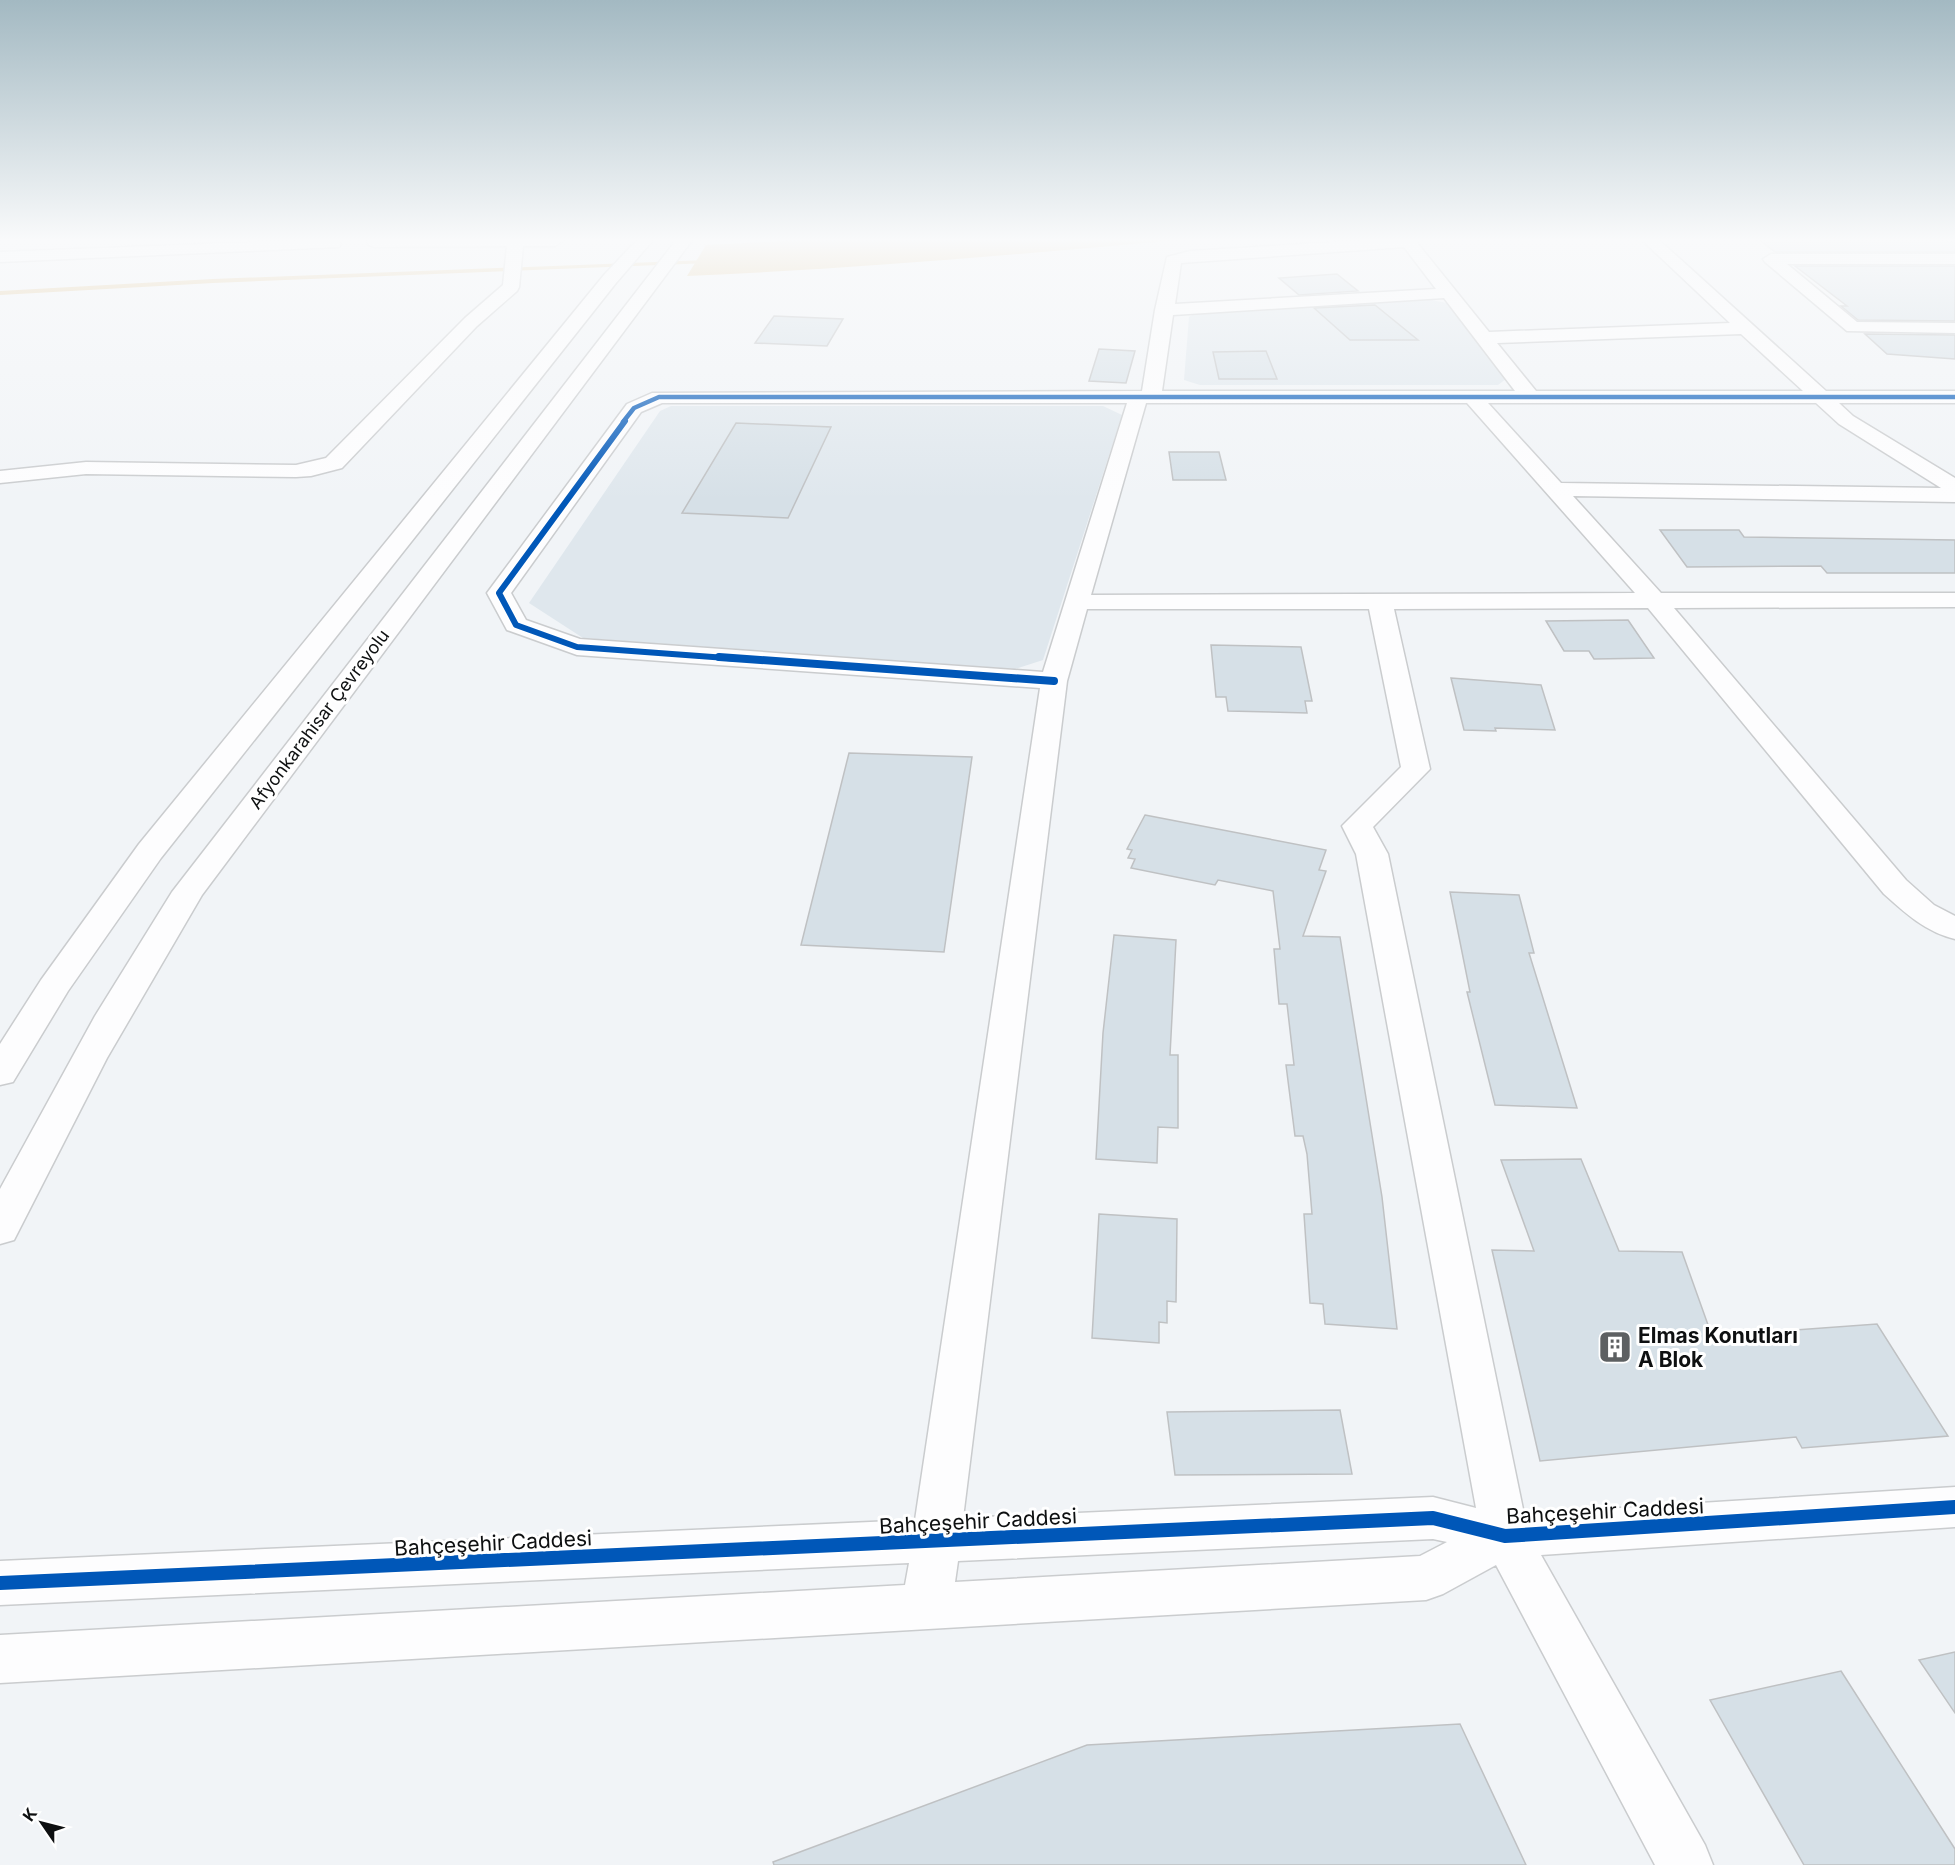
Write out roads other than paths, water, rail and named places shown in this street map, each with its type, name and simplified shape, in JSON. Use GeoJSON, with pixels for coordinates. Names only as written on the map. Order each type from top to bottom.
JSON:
{"type":"FeatureCollection","features":[{"type":"Feature","properties":{"kind":"main road"},"geometry":{"type":"LineString","coordinates":[[0,477],[86,468],[296,471],[325,467],[340,459],[467,326]]}},
{"type":"Feature","properties":{"kind":"main road"},"geometry":{"type":"LineString","coordinates":[[0,1072],[53,988],[150,851],[572,326]]}},
{"type":"Feature","properties":{"kind":"main road","name":"Afyonkarahisar Çevreyolu"},"geometry":{"type":"LineString","coordinates":[[0,1229],[47,1132],[96,1042],[142,963],[188,892],[617,326]]}},
{"type":"Feature","properties":{"kind":"main road"},"geometry":{"type":"LineString","coordinates":[[927,1606],[1054,681],[1076,602],[1144,398],[1160,326]]}},
{"type":"Feature","properties":{"kind":"main road"},"geometry":{"type":"LineString","coordinates":[[1475,326],[1530,397]]}},
{"type":"Feature","properties":{"kind":"main road"},"geometry":{"type":"LineString","coordinates":[[1852,326],[1955,328]]}},
{"type":"Feature","properties":{"kind":"main road"},"geometry":{"type":"LineString","coordinates":[[1484,338],[1745,328],[1818,397],[1846,420],[1955,486]]}},
{"type":"Feature","properties":{"kind":"main road"},"geometry":{"type":"LineString","coordinates":[[1054,681],[577,647],[516,625],[498,593],[634,408],[659,397],[1955,396]]}},
{"type":"Feature","properties":{"kind":"main road"},"geometry":{"type":"LineString","coordinates":[[1472,398],[1655,600],[1895,887],[1923,912],[1955,929]]}},
{"type":"Feature","properties":{"kind":"main road"},"geometry":{"type":"LineString","coordinates":[[1555,489],[1955,495]]}},
{"type":"Feature","properties":{"kind":"main road"},"geometry":{"type":"LineString","coordinates":[[1076,602],[1955,600]]}},
{"type":"Feature","properties":{"kind":"main road"},"geometry":{"type":"LineString","coordinates":[[1380,601],[1416,769],[1357,826],[1372,854],[1505,1536],[1685,1865]]}},
{"type":"Feature","properties":{"kind":"main road","name":"Bahçeşehir Caddesi"},"geometry":{"type":"LineString","coordinates":[[0,1583],[1433,1518],[1505,1536],[1955,1507]]}},
{"type":"Feature","properties":{"kind":"main road","name":"Bahçeşehir Caddesi"},"geometry":{"type":"LineString","coordinates":[[0,1659],[1426,1578],[1505,1536]]}},
{"type":"Feature","properties":{"kind":"place","name":"Elmas Konutları A Blok"},"geometry":{"type":"Point","coordinates":[1615,1347]}}]}
